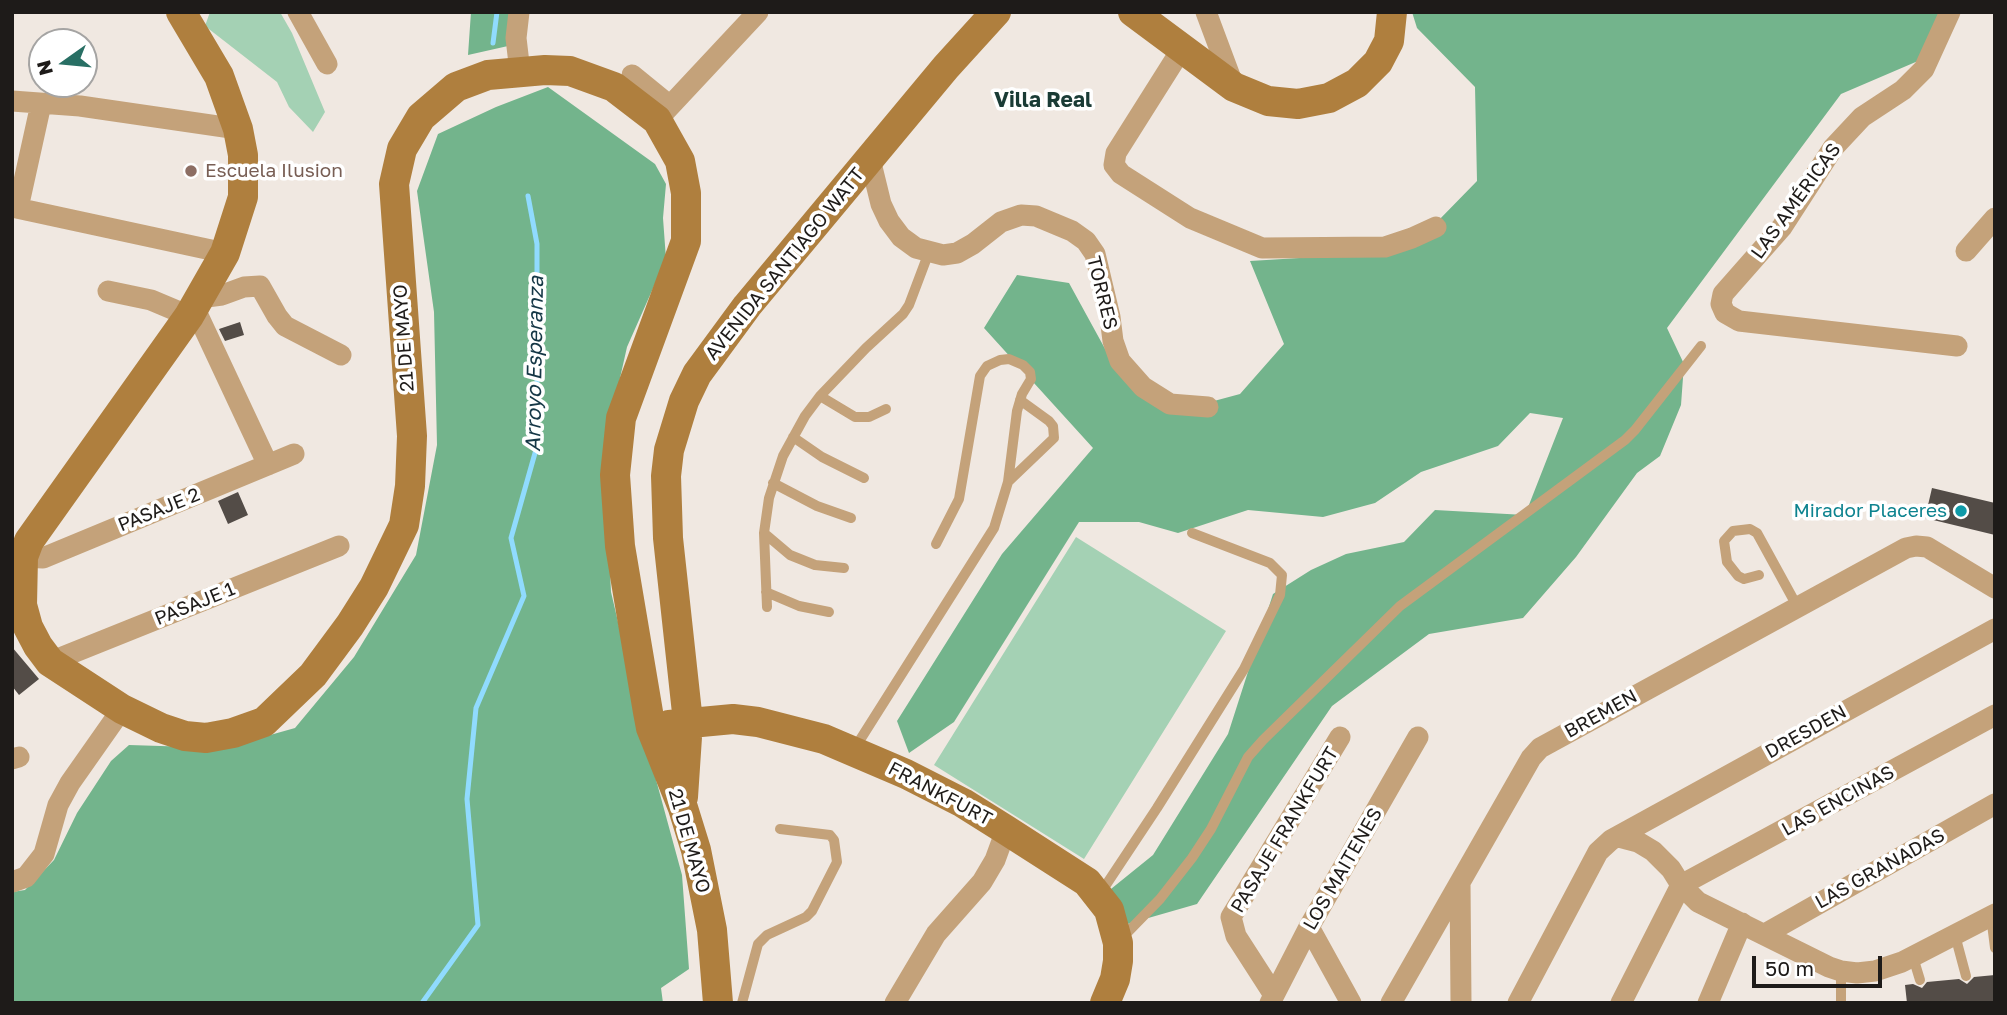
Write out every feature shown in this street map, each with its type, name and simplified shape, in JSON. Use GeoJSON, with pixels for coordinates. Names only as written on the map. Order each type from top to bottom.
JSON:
{"type":"FeatureCollection","features":[{"type":"Feature","properties":{"kind":"street","name":"21 DE MAYO"},"geometry":{"type":"LineString","coordinates":[[181,12],[219,76],[238,129],[243,155],[243,197],[225,253],[194,307],[29,541],[23,557],[20,631],[50,662],[122,709],[161,728],[185,736],[206,738],[233,733],[264,722],[313,675],[350,625],[374,587],[404,526],[410,486],[412,436],[394,184],[402,149],[421,117],[456,88],[488,75],[570,71],[614,87],[664,113]]}},
{"type":"Feature","properties":{"kind":"street"},"geometry":{"type":"LineString","coordinates":[[298,12],[327,64]]}},
{"type":"Feature","properties":{"kind":"street"},"geometry":{"type":"LineString","coordinates":[[519,12],[516,38],[520,72]]}},
{"type":"Feature","properties":{"kind":"street"},"geometry":{"type":"LineString","coordinates":[[664,113],[758,12]]}},
{"type":"Feature","properties":{"kind":"street","name":"AVENIDA SANTIAGO WATT"},"geometry":{"type":"LineString","coordinates":[[683,808],[688,722],[666,504],[667,463],[684,401],[697,374],[747,306],[946,67],[996,12]]}},
{"type":"Feature","properties":{"kind":"street"},"geometry":{"type":"LineString","coordinates":[[1133,12],[1234,87],[1268,101],[1298,104],[1329,98],[1357,83],[1378,62],[1389,41],[1392,12]]}},
{"type":"Feature","properties":{"kind":"street"},"geometry":{"type":"LineString","coordinates":[[1206,12],[1234,87]]}},
{"type":"Feature","properties":{"kind":"street","name":"LAS AMÉRICAS"},"geometry":{"type":"LineString","coordinates":[[1950,12],[1924,69],[1903,90],[1862,117],[1833,148],[1782,227],[1723,294],[1721,304],[1725,313],[1738,321],[1957,346]]}},
{"type":"Feature","properties":{"kind":"street"},"geometry":{"type":"LineString","coordinates":[[1181,50],[1116,153],[1114,165],[1121,174],[1190,218],[1262,248],[1385,247],[1436,227]]}},
{"type":"Feature","properties":{"kind":"street","name":"21 DE MAYO"},"geometry":{"type":"LineString","coordinates":[[632,75],[664,113],[680,161],[687,193],[686,241],[621,418],[615,475],[620,546],[651,728],[683,808],[696,850],[712,930],[718,1003]]}},
{"type":"Feature","properties":{"kind":"street"},"geometry":{"type":"LineString","coordinates":[[12,101],[80,106],[238,129]]}},
{"type":"Feature","properties":{"kind":"street"},"geometry":{"type":"LineString","coordinates":[[41,104],[15,207],[225,253]]}},
{"type":"Feature","properties":{"kind":"street"},"geometry":{"type":"LineString","coordinates":[[861,170],[889,221],[901,237],[916,248],[929,252]]}},
{"type":"Feature","properties":{"kind":"street","name":"TORRES"},"geometry":{"type":"LineString","coordinates":[[929,252],[943,255],[957,253],[1001,222],[1021,215],[1036,216],[1072,231],[1086,242],[1095,254],[1113,341],[1120,360],[1143,387],[1170,404],[1208,407]]}},
{"type":"Feature","properties":{"kind":"street"},"geometry":{"type":"LineString","coordinates":[[1966,251],[1995,218]]}},
{"type":"Feature","properties":{"kind":"street"},"geometry":{"type":"LineString","coordinates":[[108,291],[194,307],[244,287],[260,286],[285,326],[341,355]]}},
{"type":"Feature","properties":{"kind":"street"},"geometry":{"type":"LineString","coordinates":[[194,307],[268,466]]}},
{"type":"Feature","properties":{"kind":"street","name":"PASAJE 2"},"geometry":{"type":"LineString","coordinates":[[23,557],[43,558],[294,454]]}},
{"type":"Feature","properties":{"kind":"street","name":"PASAJE 1"},"geometry":{"type":"LineString","coordinates":[[50,662],[339,546]]}},
{"type":"Feature","properties":{"kind":"street","name":"BREMEN"},"geometry":{"type":"LineString","coordinates":[[1391,1003],[1531,758],[1540,748],[1906,548],[1927,547],[1995,588]]}},
{"type":"Feature","properties":{"kind":"street","name":"DRESDEN"},"geometry":{"type":"LineString","coordinates":[[1518,1003],[1598,852],[1611,840],[1995,629]]}},
{"type":"Feature","properties":{"kind":"street"},"geometry":{"type":"LineString","coordinates":[[12,883],[26,877],[44,854],[58,805],[69,783],[122,709]]}},
{"type":"Feature","properties":{"kind":"street","name":"LAS ENCINAS"},"geometry":{"type":"LineString","coordinates":[[1676,876],[1995,715]]}},
{"type":"Feature","properties":{"kind":"street","name":"FRANKFURT"},"geometry":{"type":"LineString","coordinates":[[651,728],[733,719],[758,722],[824,739],[906,774],[963,803],[1087,882],[1099,895],[1109,910],[1118,943],[1115,979],[1105,1003]]}},
{"type":"Feature","properties":{"kind":"street","name":"PASAJE FRANKFURT"},"geometry":{"type":"LineString","coordinates":[[1272,999],[1236,936],[1231,917],[1340,737]]}},
{"type":"Feature","properties":{"kind":"street","name":"LOS MAITENES"},"geometry":{"type":"LineString","coordinates":[[1272,999],[1309,927],[1418,737]]}},
{"type":"Feature","properties":{"kind":"street","name":"LAS GRANADAS"},"geometry":{"type":"LineString","coordinates":[[1765,934],[1995,804]]}},
{"type":"Feature","properties":{"kind":"street"},"geometry":{"type":"LineString","coordinates":[[1645,820],[1676,876]]}},
{"type":"Feature","properties":{"kind":"street"},"geometry":{"type":"LineString","coordinates":[[895,1003],[936,934],[982,882],[995,860],[1006,830]]}},
{"type":"Feature","properties":{"kind":"street"},"geometry":{"type":"LineString","coordinates":[[1619,837],[1638,842],[1653,851],[1698,902],[1841,971],[1875,971],[1913,957],[1993,915]]}},
{"type":"Feature","properties":{"kind":"street"},"geometry":{"type":"LineString","coordinates":[[1621,1003],[1676,876]]}},
{"type":"Feature","properties":{"kind":"street"},"geometry":{"type":"LineString","coordinates":[[1460,880],[1461,1003]]}},
{"type":"Feature","properties":{"kind":"street"},"geometry":{"type":"LineString","coordinates":[[1708,1003],[1742,923]]}},
{"type":"Feature","properties":{"kind":"street"},"geometry":{"type":"LineString","coordinates":[[1309,927],[1351,1003]]}},
{"type":"Feature","properties":{"kind":"lane"},"geometry":{"type":"LineString","coordinates":[[767,607],[764,533],[773,483],[793,437],[820,396],[903,314],[929,252]]}},
{"type":"Feature","properties":{"kind":"lane"},"geometry":{"type":"LineString","coordinates":[[1118,943],[1160,898],[1192,858],[1211,829],[1248,757],[1262,740],[1400,606],[1625,440],[1701,346]]}},
{"type":"Feature","properties":{"kind":"lane"},"geometry":{"type":"LineString","coordinates":[[853,751],[994,528],[1008,482],[1020,400],[1031,379],[1027,368],[1009,359],[987,366],[980,376],[959,499],[936,544]]}},
{"type":"Feature","properties":{"kind":"lane"},"geometry":{"type":"LineString","coordinates":[[820,396],[855,417],[869,418],[886,409]]}},
{"type":"Feature","properties":{"kind":"lane"},"geometry":{"type":"LineString","coordinates":[[1008,482],[1054,438],[1053,426],[1049,421],[1020,400]]}},
{"type":"Feature","properties":{"kind":"lane"},"geometry":{"type":"LineString","coordinates":[[793,437],[822,457],[864,478]]}},
{"type":"Feature","properties":{"kind":"lane"},"geometry":{"type":"LineString","coordinates":[[773,483],[817,506],[851,518]]}},
{"type":"Feature","properties":{"kind":"lane"},"geometry":{"type":"LineString","coordinates":[[1759,575],[1744,579],[1738,576],[1727,562],[1724,541],[1733,531],[1750,529],[1757,533],[1797,606]]}},
{"type":"Feature","properties":{"kind":"lane"},"geometry":{"type":"LineString","coordinates":[[764,533],[790,555],[815,565],[844,568]]}},
{"type":"Feature","properties":{"kind":"lane"},"geometry":{"type":"LineString","coordinates":[[1099,895],[1244,668],[1280,595],[1282,575],[1270,563],[1192,533]]}},
{"type":"Feature","properties":{"kind":"lane"},"geometry":{"type":"LineString","coordinates":[[766,592],[799,606],[829,612]]}},
{"type":"Feature","properties":{"kind":"lane"},"geometry":{"type":"LineString","coordinates":[[742,1003],[758,944],[766,935],[806,917],[812,911],[837,862],[834,840],[830,835],[780,829]]}},
{"type":"Feature","properties":{"kind":"lane"},"geometry":{"type":"LineString","coordinates":[[1993,915],[1995,948]]}},
{"type":"Feature","properties":{"kind":"lane"},"geometry":{"type":"LineString","coordinates":[[1955,935],[1966,976]]}},
{"type":"Feature","properties":{"kind":"lane"},"geometry":{"type":"LineString","coordinates":[[1913,957],[1920,980]]}},
{"type":"Feature","properties":{"kind":"lane"},"geometry":{"type":"LineString","coordinates":[[1841,971],[1841,1003]]}},
{"type":"Feature","properties":{"kind":"green space"},"geometry":{"type":"Polygon","coordinates":[[[210,12],[280,12],[292,33],[325,112],[313,132],[289,107],[277,82],[205,26],[210,12]]]}},
{"type":"Feature","properties":{"kind":"green space"},"geometry":{"type":"Polygon","coordinates":[[[471,12],[510,12],[508,46],[468,55],[471,12]]]}},
{"type":"Feature","properties":{"kind":"green space"},"geometry":{"type":"Polygon","coordinates":[[[1412,12],[1940,12],[1918,61],[1841,94],[1667,328],[1684,364],[1681,405],[1660,456],[1637,473],[1576,557],[1523,618],[1429,634],[1332,706],[1197,904],[1117,927],[1106,893],[1153,855],[1228,734],[1273,594],[1311,570],[1346,554],[1404,542],[1435,510],[1525,515],[1563,418],[1530,413],[1498,446],[1421,472],[1375,503],[1323,517],[1248,510],[1178,533],[1139,522],[1079,522],[954,722],[909,753],[897,721],[1002,554],[1093,448],[984,328],[1017,275],[1069,283],[1115,367],[1188,408],[1240,394],[1284,344],[1250,261],[1381,253],[1436,223],[1477,181],[1475,87],[1417,28],[1412,12]]]}},
{"type":"Feature","properties":{"kind":"green space"},"geometry":{"type":"Polygon","coordinates":[[[548,87],[655,164],[666,184],[663,218],[666,259],[627,347],[604,449],[611,592],[649,754],[682,875],[689,969],[661,988],[663,1003],[12,1003],[12,892],[25,890],[54,860],[77,813],[111,761],[129,745],[224,748],[295,728],[354,657],[416,555],[437,445],[434,312],[417,191],[438,134],[548,87]]]}},
{"type":"Feature","properties":{"kind":"green space"},"geometry":{"type":"Polygon","coordinates":[[[1076,537],[1226,631],[1084,859],[934,765],[1076,537]]]}},
{"type":"Feature","properties":{"kind":"building"},"geometry":{"type":"Polygon","coordinates":[[[240,322],[244,335],[225,341],[219,329],[240,322]]]}},
{"type":"Feature","properties":{"kind":"building","name":"Mirador Placeres"},"geometry":{"type":"Polygon","coordinates":[[[1932,488],[1995,503],[1995,535],[1925,518],[1932,488]]]}},
{"type":"Feature","properties":{"kind":"building"},"geometry":{"type":"Polygon","coordinates":[[[238,492],[248,515],[228,524],[218,501],[238,492]]]}},
{"type":"Feature","properties":{"kind":"building"},"geometry":{"type":"Polygon","coordinates":[[[12,647],[39,679],[19,695],[12,686],[12,647]]]}},
{"type":"Feature","properties":{"kind":"building"},"geometry":{"type":"Polygon","coordinates":[[[1995,975],[1995,1003],[1907,1003],[1905,985],[1913,984],[1922,988],[1927,982],[1959,979],[1967,984],[1974,977],[1995,975]]]}},
{"type":"Feature","properties":{"kind":"waterway"},"geometry":{"type":"LineString","coordinates":[[493,43],[497,12]]}},
{"type":"Feature","properties":{"kind":"waterway","name":"Arroyo Esperanza"},"geometry":{"type":"LineString","coordinates":[[422,1003],[478,925],[467,799],[476,708],[524,596],[511,538],[537,446],[537,244],[528,196]]}},
{"type":"Feature","properties":{"kind":"place","name":"Escuela Ilusion"},"geometry":{"type":"Point","coordinates":[191,171]}},
{"type":"Feature","properties":{"kind":"place","name":"Mirador Placeres"},"geometry":{"type":"Point","coordinates":[1961,511]}},
{"type":"Feature","properties":{"kind":"district","name":"Villa Real"},"geometry":{"type":"Point","coordinates":[1043,100]}}]}
